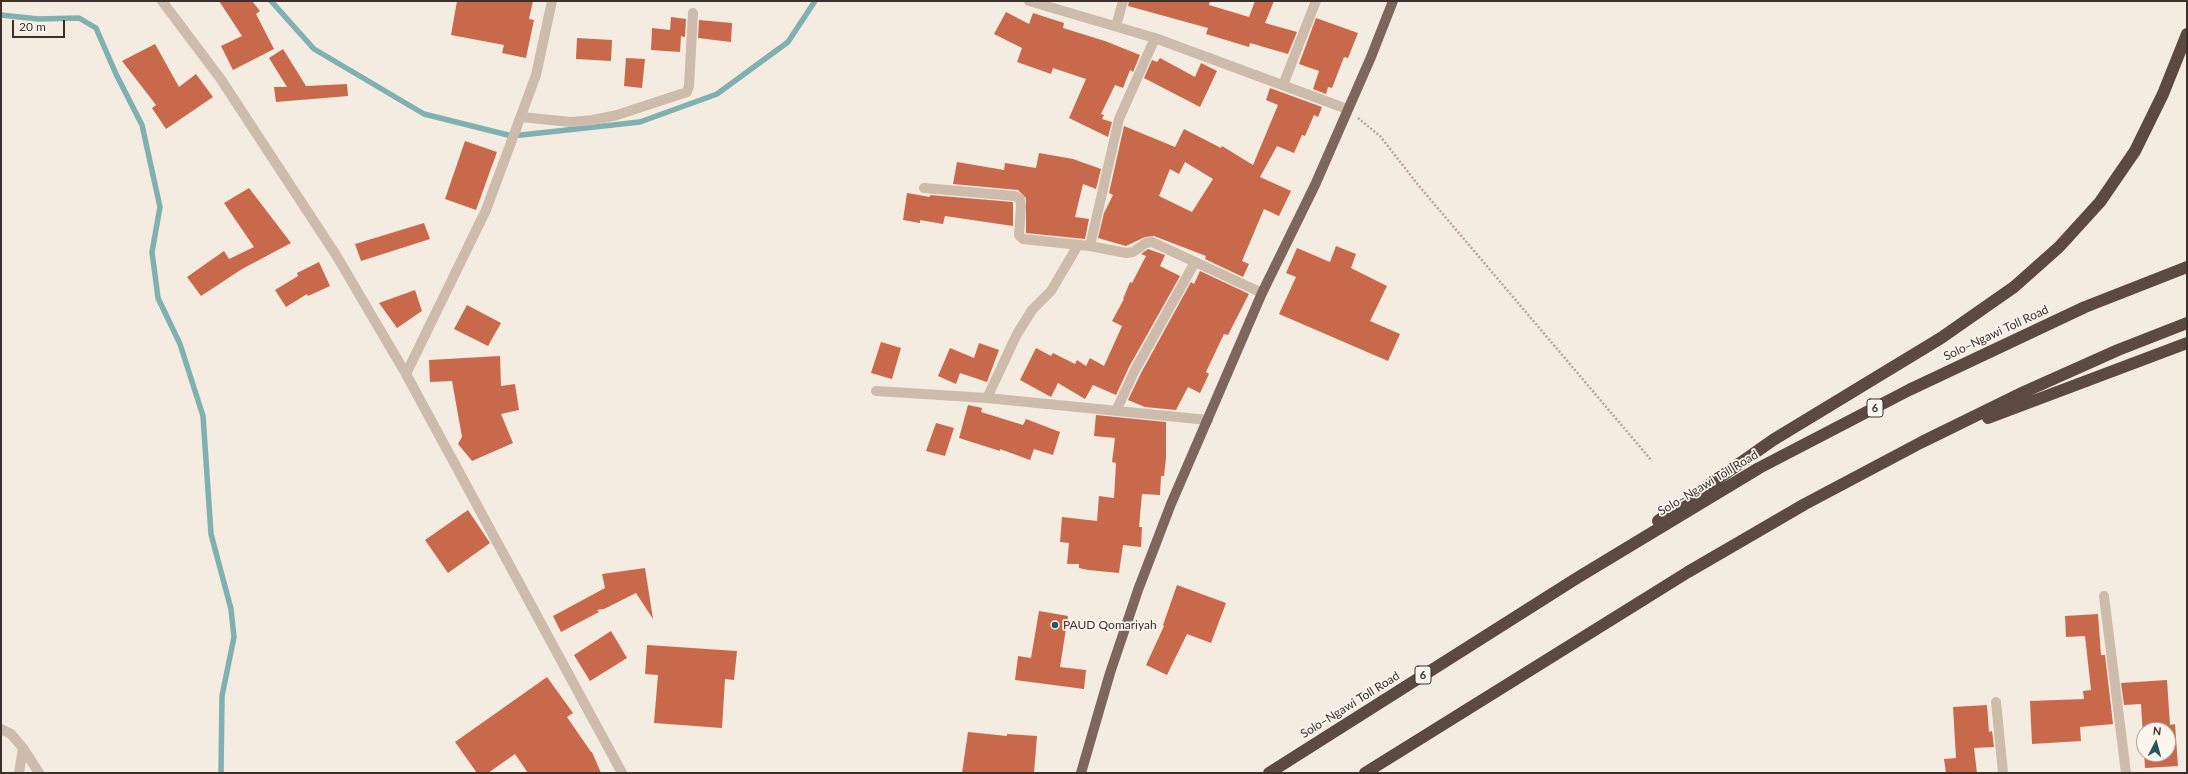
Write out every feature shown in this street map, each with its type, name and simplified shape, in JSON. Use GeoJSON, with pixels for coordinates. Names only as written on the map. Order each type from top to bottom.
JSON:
{"type":"FeatureCollection","features":[{"type":"Feature","properties":{"kind":"highway"},"geometry":{"type":"LineString","coordinates":[[1577,578],[1773,440],[1941,338],[2020,282],[2059,247],[2100,202],[2122,170],[2163,94],[2187,34]]}},
{"type":"Feature","properties":{"kind":"highway","name":"Solo–Ngawi Toll Road"},"geometry":{"type":"LineString","coordinates":[[1269,773],[1577,578],[1759,468],[1909,390],[2085,307],[2187,267]]}},
{"type":"Feature","properties":{"kind":"highway"},"geometry":{"type":"LineString","coordinates":[[1365,773],[1688,572],[1805,504],[1922,442],[2024,392],[2118,350],[2187,323]]}},
{"type":"Feature","properties":{"kind":"highway"},"geometry":{"type":"LineString","coordinates":[[1922,442],[2187,344]]}},
{"type":"Feature","properties":{"kind":"main road"},"geometry":{"type":"LineString","coordinates":[[1081,773],[1110,673],[1138,590],[1171,504],[1262,293],[1314,185],[1371,57],[1394,1]]}},
{"type":"Feature","properties":{"kind":"street"},"geometry":{"type":"LineString","coordinates":[[162,1],[220,78],[336,255],[406,374],[622,773]]}},
{"type":"Feature","properties":{"kind":"street"},"geometry":{"type":"LineString","coordinates":[[406,374],[486,210],[506,159],[536,75],[552,1]]}},
{"type":"Feature","properties":{"kind":"street"},"geometry":{"type":"LineString","coordinates":[[1029,1],[1155,38],[1347,109]]}},
{"type":"Feature","properties":{"kind":"street"},"geometry":{"type":"LineString","coordinates":[[1116,26],[1123,1]]}},
{"type":"Feature","properties":{"kind":"street"},"geometry":{"type":"LineString","coordinates":[[1283,85],[1316,1]]}},
{"type":"Feature","properties":{"kind":"street"},"geometry":{"type":"LineString","coordinates":[[521,119],[571,122],[593,120],[617,115],[687,92],[689,86],[693,13]]}},
{"type":"Feature","properties":{"kind":"street"},"geometry":{"type":"LineString","coordinates":[[1090,246],[1119,119],[1155,38]]}},
{"type":"Feature","properties":{"kind":"street"},"geometry":{"type":"LineString","coordinates":[[924,188],[1015,196],[1020,200],[1019,235],[1023,239],[1090,246],[1126,253],[1133,252],[1146,243],[1152,242],[1262,293]]}},
{"type":"Feature","properties":{"kind":"street"},"geometry":{"type":"LineString","coordinates":[[987,398],[1017,334],[1032,310],[1051,291],[1078,245]]}},
{"type":"Feature","properties":{"kind":"street"},"geometry":{"type":"LineString","coordinates":[[1116,411],[1135,370],[1195,262]]}},
{"type":"Feature","properties":{"kind":"street"},"geometry":{"type":"LineString","coordinates":[[876,391],[987,398],[1208,420]]}},
{"type":"Feature","properties":{"kind":"street"},"geometry":{"type":"LineString","coordinates":[[2104,596],[2126,773]]}},
{"type":"Feature","properties":{"kind":"street"},"geometry":{"type":"LineString","coordinates":[[1996,702],[2003,773]]}},
{"type":"Feature","properties":{"kind":"street"},"geometry":{"type":"LineString","coordinates":[[1,729],[11,734],[23,748],[39,773]]}},
{"type":"Feature","properties":{"kind":"street"},"geometry":{"type":"LineString","coordinates":[[19,773],[23,748]]}},
{"type":"Feature","properties":{"kind":"path"},"geometry":{"type":"LineString","coordinates":[[1347,109],[1380,136],[1424,192],[1652,461]]}},
{"type":"Feature","properties":{"kind":"building"},"geometry":{"type":"Polygon","coordinates":[[[219,1],[252,1],[260,11],[256,14],[274,49],[233,70],[221,46],[242,36],[219,1]]]}},
{"type":"Feature","properties":{"kind":"building"},"geometry":{"type":"Polygon","coordinates":[[[457,1],[533,1],[529,19],[534,20],[526,58],[502,53],[504,45],[451,35],[457,1]]]}},
{"type":"Feature","properties":{"kind":"building"},"geometry":{"type":"Polygon","coordinates":[[[1129,1],[1210,1],[1209,5],[1249,17],[1255,1],[1274,1],[1265,23],[1297,32],[1288,54],[1250,43],[1249,47],[1206,34],[1208,28],[1128,6],[1129,1]]]}},
{"type":"Feature","properties":{"kind":"building"},"geometry":{"type":"Polygon","coordinates":[[[1006,12],[1029,24],[1033,13],[1064,23],[1063,28],[1105,41],[1140,55],[1133,72],[1130,70],[1123,88],[1115,85],[1101,114],[1104,115],[1102,119],[1112,122],[1108,137],[1069,118],[1086,79],[1053,68],[1051,74],[1017,62],[1022,48],[994,34],[1006,12]]]}},
{"type":"Feature","properties":{"kind":"building"},"geometry":{"type":"Polygon","coordinates":[[[671,17],[686,19],[685,37],[681,36],[680,52],[651,50],[652,28],[670,30],[671,17]]]}},
{"type":"Feature","properties":{"kind":"building"},"geometry":{"type":"Polygon","coordinates":[[[1316,18],[1358,33],[1348,58],[1344,57],[1332,88],[1328,87],[1326,94],[1313,89],[1319,71],[1299,64],[1316,18]]]}},
{"type":"Feature","properties":{"kind":"building"},"geometry":{"type":"Polygon","coordinates":[[[699,20],[732,23],[731,42],[698,38],[699,20]]]}},
{"type":"Feature","properties":{"kind":"building"},"geometry":{"type":"Polygon","coordinates":[[[577,38],[612,40],[611,61],[576,59],[577,38]]]}},
{"type":"Feature","properties":{"kind":"building"},"geometry":{"type":"Polygon","coordinates":[[[155,44],[179,87],[196,74],[213,97],[166,129],[152,108],[156,105],[122,61],[155,44]]]}},
{"type":"Feature","properties":{"kind":"building"},"geometry":{"type":"Polygon","coordinates":[[[283,49],[306,86],[347,84],[348,96],[276,102],[274,87],[287,87],[269,58],[283,49]]]}},
{"type":"Feature","properties":{"kind":"building"},"geometry":{"type":"Polygon","coordinates":[[[626,58],[645,59],[642,88],[624,86],[626,58]]]}},
{"type":"Feature","properties":{"kind":"building"},"geometry":{"type":"Polygon","coordinates":[[[1160,58],[1195,77],[1201,63],[1217,71],[1200,107],[1144,78],[1152,60],[1157,62],[1160,58]]]}},
{"type":"Feature","properties":{"kind":"building"},"geometry":{"type":"Polygon","coordinates":[[[1270,88],[1322,107],[1318,117],[1314,115],[1305,136],[1302,135],[1294,153],[1277,146],[1260,177],[1291,191],[1279,216],[1264,209],[1242,261],[1249,264],[1243,277],[1205,259],[1206,256],[1154,236],[1145,237],[1126,246],[1098,238],[1104,213],[1113,195],[1109,193],[1124,126],[1175,147],[1184,129],[1221,148],[1222,146],[1253,165],[1278,105],[1266,100],[1270,88]],[[1185,162],[1179,174],[1170,169],[1159,196],[1192,212],[1213,179],[1185,162]]]}},
{"type":"Feature","properties":{"kind":"building"},"geometry":{"type":"Polygon","coordinates":[[[465,141],[497,152],[476,210],[445,199],[465,141]]]}},
{"type":"Feature","properties":{"kind":"building"},"geometry":{"type":"Polygon","coordinates":[[[1039,153],[1073,159],[1101,169],[1096,189],[1083,184],[1075,217],[1089,219],[1085,239],[1026,233],[1026,198],[1018,190],[953,184],[957,162],[1004,170],[1005,163],[1036,168],[1039,153]]]}},
{"type":"Feature","properties":{"kind":"building"},"geometry":{"type":"Polygon","coordinates":[[[249,188],[291,243],[242,269],[201,296],[187,277],[224,251],[229,259],[254,247],[224,203],[249,188]]]}},
{"type":"Feature","properties":{"kind":"building"},"geometry":{"type":"Polygon","coordinates":[[[907,193],[930,197],[930,195],[1013,202],[1013,226],[945,216],[943,224],[920,220],[920,223],[903,220],[907,193]]]}},
{"type":"Feature","properties":{"kind":"building"},"geometry":{"type":"Polygon","coordinates":[[[424,223],[430,239],[361,261],[355,244],[424,223]]]}},
{"type":"Feature","properties":{"kind":"building"},"geometry":{"type":"Polygon","coordinates":[[[1336,246],[1356,254],[1351,268],[1387,286],[1370,321],[1400,334],[1388,361],[1279,314],[1296,277],[1286,273],[1297,248],[1330,262],[1336,246]]]}},
{"type":"Feature","properties":{"kind":"building"},"geometry":{"type":"Polygon","coordinates":[[[1148,249],[1165,255],[1160,266],[1180,276],[1129,367],[1116,395],[1093,385],[1085,399],[1058,383],[1051,397],[1020,380],[1036,348],[1051,356],[1053,353],[1075,364],[1077,360],[1086,366],[1090,358],[1104,366],[1122,326],[1112,321],[1124,299],[1130,282],[1132,283],[1146,256],[1141,254],[1148,249]]]}},
{"type":"Feature","properties":{"kind":"building"},"geometry":{"type":"Polygon","coordinates":[[[319,262],[330,286],[308,296],[307,294],[286,307],[275,290],[298,276],[297,273],[319,262]]]}},
{"type":"Feature","properties":{"kind":"building"},"geometry":{"type":"Polygon","coordinates":[[[1200,271],[1249,294],[1228,335],[1224,334],[1206,372],[1209,374],[1200,393],[1188,387],[1176,410],[1145,407],[1128,400],[1141,373],[1191,282],[1194,284],[1200,271]]]}},
{"type":"Feature","properties":{"kind":"building"},"geometry":{"type":"Polygon","coordinates":[[[415,290],[422,311],[397,328],[379,303],[415,290]]]}},
{"type":"Feature","properties":{"kind":"building"},"geometry":{"type":"Polygon","coordinates":[[[467,305],[501,323],[488,346],[454,329],[467,305]]]}},
{"type":"Feature","properties":{"kind":"building"},"geometry":{"type":"Polygon","coordinates":[[[881,342],[901,348],[892,379],[871,373],[881,342]]]}},
{"type":"Feature","properties":{"kind":"building"},"geometry":{"type":"Polygon","coordinates":[[[979,343],[999,350],[987,382],[960,373],[956,384],[938,376],[950,348],[974,358],[979,343]]]}},
{"type":"Feature","properties":{"kind":"building"},"geometry":{"type":"Polygon","coordinates":[[[500,356],[501,386],[515,384],[519,410],[501,414],[513,443],[472,461],[458,444],[462,437],[452,381],[430,382],[429,360],[500,356]]]}},
{"type":"Feature","properties":{"kind":"building"},"geometry":{"type":"Polygon","coordinates":[[[968,405],[982,408],[981,412],[1023,425],[1026,419],[1060,432],[1053,455],[1034,449],[1030,460],[1000,449],[1000,451],[959,438],[968,405]]]}},
{"type":"Feature","properties":{"kind":"building"},"geometry":{"type":"Polygon","coordinates":[[[1096,415],[1166,422],[1166,458],[1164,476],[1161,476],[1160,495],[1142,494],[1139,527],[1142,527],[1141,547],[1123,545],[1119,573],[1088,570],[1079,568],[1079,564],[1067,564],[1069,543],[1060,542],[1062,517],[1097,521],[1099,496],[1114,498],[1116,463],[1112,462],[1115,438],[1094,436],[1096,415]]]}},
{"type":"Feature","properties":{"kind":"building"},"geometry":{"type":"Polygon","coordinates":[[[936,423],[954,428],[945,456],[926,451],[936,423]]]}},
{"type":"Feature","properties":{"kind":"building"},"geometry":{"type":"Polygon","coordinates":[[[468,510],[490,543],[448,573],[425,540],[468,510]]]}},
{"type":"Feature","properties":{"kind":"building"},"geometry":{"type":"Polygon","coordinates":[[[645,568],[653,619],[636,593],[604,609],[597,610],[599,612],[561,632],[553,616],[605,588],[602,574],[645,568]]]}},
{"type":"Feature","properties":{"kind":"building"},"geometry":{"type":"Polygon","coordinates":[[[1177,585],[1226,603],[1211,643],[1187,634],[1167,675],[1146,665],[1164,626],[1163,625],[1177,585]]]}},
{"type":"Feature","properties":{"kind":"building"},"geometry":{"type":"Polygon","coordinates":[[[1039,611],[1068,616],[1060,667],[1086,670],[1084,689],[1015,680],[1018,656],[1031,658],[1039,611]]]}},
{"type":"Feature","properties":{"kind":"building"},"geometry":{"type":"Polygon","coordinates":[[[2098,614],[2101,655],[2105,655],[2113,724],[2080,727],[2081,741],[2032,744],[2030,701],[2084,699],[2083,691],[2091,690],[2085,636],[2066,637],[2065,616],[2098,614]]]}},
{"type":"Feature","properties":{"kind":"building"},"geometry":{"type":"Polygon","coordinates":[[[611,631],[627,658],[590,681],[574,655],[611,631]]]}},
{"type":"Feature","properties":{"kind":"building"},"geometry":{"type":"Polygon","coordinates":[[[647,645],[737,651],[734,680],[725,679],[722,728],[654,723],[658,675],[645,674],[647,645]]]}},
{"type":"Feature","properties":{"kind":"building"},"geometry":{"type":"Polygon","coordinates":[[[547,677],[573,713],[567,717],[592,752],[601,773],[528,773],[515,754],[488,773],[477,773],[455,742],[547,677]]]}},
{"type":"Feature","properties":{"kind":"building"},"geometry":{"type":"Polygon","coordinates":[[[2167,680],[2170,722],[2142,722],[2141,704],[2124,705],[2121,683],[2167,680]]]}},
{"type":"Feature","properties":{"kind":"building"},"geometry":{"type":"Polygon","coordinates":[[[1987,705],[1989,732],[1992,731],[1994,747],[1974,748],[1977,773],[1946,773],[1944,759],[1956,758],[1953,707],[1987,705]]]}},
{"type":"Feature","properties":{"kind":"building"},"geometry":{"type":"Polygon","coordinates":[[[968,732],[1007,736],[1007,734],[1037,736],[1034,773],[962,773],[968,732]]]}},
{"type":"Feature","properties":{"kind":"building"},"geometry":{"type":"Polygon","coordinates":[[[2176,738],[2178,766],[2145,768],[2145,762],[2176,762],[2176,738]]]}},
{"type":"Feature","properties":{"kind":"waterway"},"geometry":{"type":"LineString","coordinates":[[271,1],[314,49],[424,114],[512,136],[640,122],[717,94],[788,42],[815,1]]}},
{"type":"Feature","properties":{"kind":"waterway"},"geometry":{"type":"LineString","coordinates":[[1,15],[38,19],[79,18],[96,28],[116,74],[142,125],[160,207],[152,252],[158,298],[180,344],[203,416],[211,534],[231,609],[234,637],[222,696],[221,773]]}},
{"type":"Feature","properties":{"kind":"place","name":"PAUD Qomariyah"},"geometry":{"type":"Point","coordinates":[1055,625]}}]}
